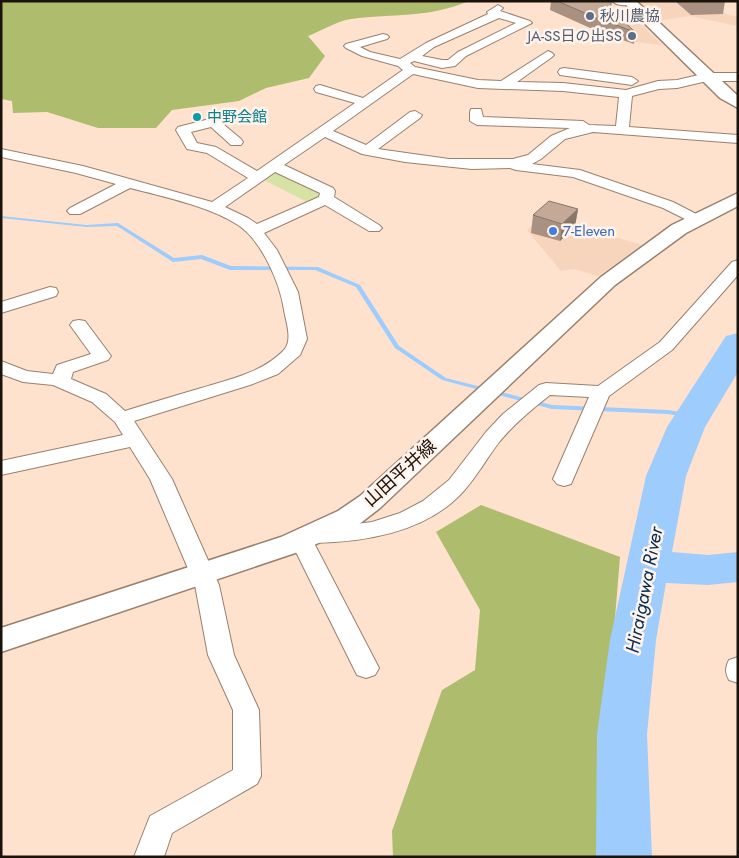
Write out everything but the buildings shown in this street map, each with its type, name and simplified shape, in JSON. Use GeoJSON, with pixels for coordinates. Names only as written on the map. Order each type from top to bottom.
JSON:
{"type":"FeatureCollection","features":[{"type":"Feature","properties":{"kind":"main road"},"geometry":{"type":"LineString","coordinates":[[628,2],[726,95],[738,102]]}},
{"type":"Feature","properties":{"kind":"main road","name":"山田平井線"},"geometry":{"type":"LineString","coordinates":[[1,640],[308,538],[348,518],[370,502],[608,281],[659,243],[697,220],[738,199]]}},
{"type":"Feature","properties":{"kind":"street"},"geometry":{"type":"LineString","coordinates":[[618,1],[628,2]]}},
{"type":"Feature","properties":{"kind":"street"},"geometry":{"type":"LineString","coordinates":[[214,208],[364,102],[409,63],[430,46],[500,10],[526,23],[462,54],[451,63],[409,63]]}},
{"type":"Feature","properties":{"kind":"street"},"geometry":{"type":"LineString","coordinates":[[382,37],[350,46],[366,54],[409,63],[478,84],[563,87],[626,94],[658,84]]}},
{"type":"Feature","properties":{"kind":"street"},"geometry":{"type":"LineString","coordinates":[[505,84],[548,55]]}},
{"type":"Feature","properties":{"kind":"street"},"geometry":{"type":"LineString","coordinates":[[564,72],[658,84],[676,84],[707,77],[738,76]]}},
{"type":"Feature","properties":{"kind":"street"},"geometry":{"type":"LineString","coordinates":[[320,89],[364,102]]}},
{"type":"Feature","properties":{"kind":"street"},"geometry":{"type":"LineString","coordinates":[[622,130],[626,94]]}},
{"type":"Feature","properties":{"kind":"street"},"geometry":{"type":"LineString","coordinates":[[476,112],[477,121],[583,125],[589,129]]}},
{"type":"Feature","properties":{"kind":"street"},"geometry":{"type":"LineString","coordinates":[[366,151],[415,115]]}},
{"type":"Feature","properties":{"kind":"street"},"geometry":{"type":"LineString","coordinates":[[233,118],[183,130],[192,146],[211,150],[258,177]]}},
{"type":"Feature","properties":{"kind":"street"},"geometry":{"type":"LineString","coordinates":[[214,123],[236,142]]}},
{"type":"Feature","properties":{"kind":"street"},"geometry":{"type":"LineString","coordinates":[[323,130],[366,151],[398,157],[480,165],[506,164],[535,158],[556,139],[570,132],[589,129],[738,139]]}},
{"type":"Feature","properties":{"kind":"street"},"geometry":{"type":"LineString","coordinates":[[1,154],[78,169],[214,208],[243,221],[255,231],[275,260],[290,292],[298,339],[294,351],[271,370],[243,381],[122,418]]}},
{"type":"Feature","properties":{"kind":"street"},"geometry":{"type":"LineString","coordinates":[[506,164],[530,169],[575,173],[668,205],[697,220]]}},
{"type":"Feature","properties":{"kind":"street"},"geometry":{"type":"LineString","coordinates":[[274,166],[328,191],[326,199]]}},
{"type":"Feature","properties":{"kind":"street"},"geometry":{"type":"LineString","coordinates":[[75,212],[128,183]]}},
{"type":"Feature","properties":{"kind":"street"},"geometry":{"type":"LineString","coordinates":[[326,199],[374,228]]}},
{"type":"Feature","properties":{"kind":"street"},"geometry":{"type":"LineString","coordinates":[[255,231],[326,199]]}},
{"type":"Feature","properties":{"kind":"street"},"geometry":{"type":"LineString","coordinates":[[564,479],[598,397],[666,346],[738,265]]}},
{"type":"Feature","properties":{"kind":"street"},"geometry":{"type":"LineString","coordinates":[[1,308],[50,292]]}},
{"type":"Feature","properties":{"kind":"street"},"geometry":{"type":"LineString","coordinates":[[61,381],[64,369],[102,356],[79,326]]}},
{"type":"Feature","properties":{"kind":"street"},"geometry":{"type":"LineString","coordinates":[[1,367],[23,376],[61,381],[99,398],[122,418],[161,479],[207,585],[221,655],[246,710],[247,776],[160,825],[149,857]]}},
{"type":"Feature","properties":{"kind":"street"},"geometry":{"type":"LineString","coordinates":[[366,668],[308,538],[360,532],[397,522],[430,507],[465,476],[499,430],[522,407],[546,389],[598,397]]}},
{"type":"Feature","properties":{"kind":"street"},"geometry":{"type":"LineString","coordinates":[[1,468],[136,439]]}},
{"type":"Feature","properties":{"kind":"street"},"geometry":{"type":"LineString","coordinates":[[738,667],[738,674]]}},
{"type":"Feature","properties":{"kind":"shaded area"},"geometry":{"type":"Polygon","coordinates":[[[638,1],[717,1],[717,4],[726,14],[738,17],[738,26],[689,16],[658,21],[638,1]]]}},
{"type":"Feature","properties":{"kind":"shaded area","name":"JA-SS日の出SS"},"geometry":{"type":"Polygon","coordinates":[[[640,23],[662,45],[627,41],[590,28],[640,23]]]}},
{"type":"Feature","properties":{"kind":"shaded area"},"geometry":{"type":"Polygon","coordinates":[[[542,216],[642,245],[598,276],[574,269],[561,271],[527,230],[542,216]]]}},
{"type":"Feature","properties":{"kind":"green space"},"geometry":{"type":"Polygon","coordinates":[[[1,1],[469,1],[438,11],[367,17],[340,22],[308,36],[325,56],[309,78],[266,88],[239,101],[172,110],[156,128],[98,128],[47,112],[13,113],[12,101],[1,99],[1,1]]]}},
{"type":"Feature","properties":{"kind":"green space"},"geometry":{"type":"Polygon","coordinates":[[[276,169],[323,191],[324,197],[309,203],[262,179],[276,169]]]}},
{"type":"Feature","properties":{"kind":"green space"},"geometry":{"type":"Polygon","coordinates":[[[481,505],[620,557],[614,630],[608,857],[393,857],[392,831],[442,690],[475,670],[480,610],[436,532],[481,505]]]}},
{"type":"Feature","properties":{"kind":"waterway"},"geometry":{"type":"LineString","coordinates":[[1,217],[86,226],[118,224],[173,260],[202,257],[230,268],[316,268],[358,286],[397,347],[444,379],[552,407],[668,412],[692,416]]}},
{"type":"Feature","properties":{"kind":"waterway","name":"Hiraigawa River"},"geometry":{"type":"LineString","coordinates":[[648,566],[666,476],[686,427],[738,343]]}},
{"type":"Feature","properties":{"kind":"waterway","name":"Hiraigawa River"},"geometry":{"type":"LineString","coordinates":[[624,857],[622,734],[633,640],[648,566]]}},
{"type":"Feature","properties":{"kind":"waterway"},"geometry":{"type":"LineString","coordinates":[[648,566],[708,570],[738,567]]}},
{"type":"Feature","properties":{"kind":"place","name":"秋川農協"},"geometry":{"type":"Point","coordinates":[590,16]}},
{"type":"Feature","properties":{"kind":"place","name":"JA-SS日の出SS"},"geometry":{"type":"Point","coordinates":[632,36]}},
{"type":"Feature","properties":{"kind":"place","name":"中野会館"},"geometry":{"type":"Point","coordinates":[197,117]}},
{"type":"Feature","properties":{"kind":"place","name":"7-Eleven"},"geometry":{"type":"Point","coordinates":[553,231]}}]}
